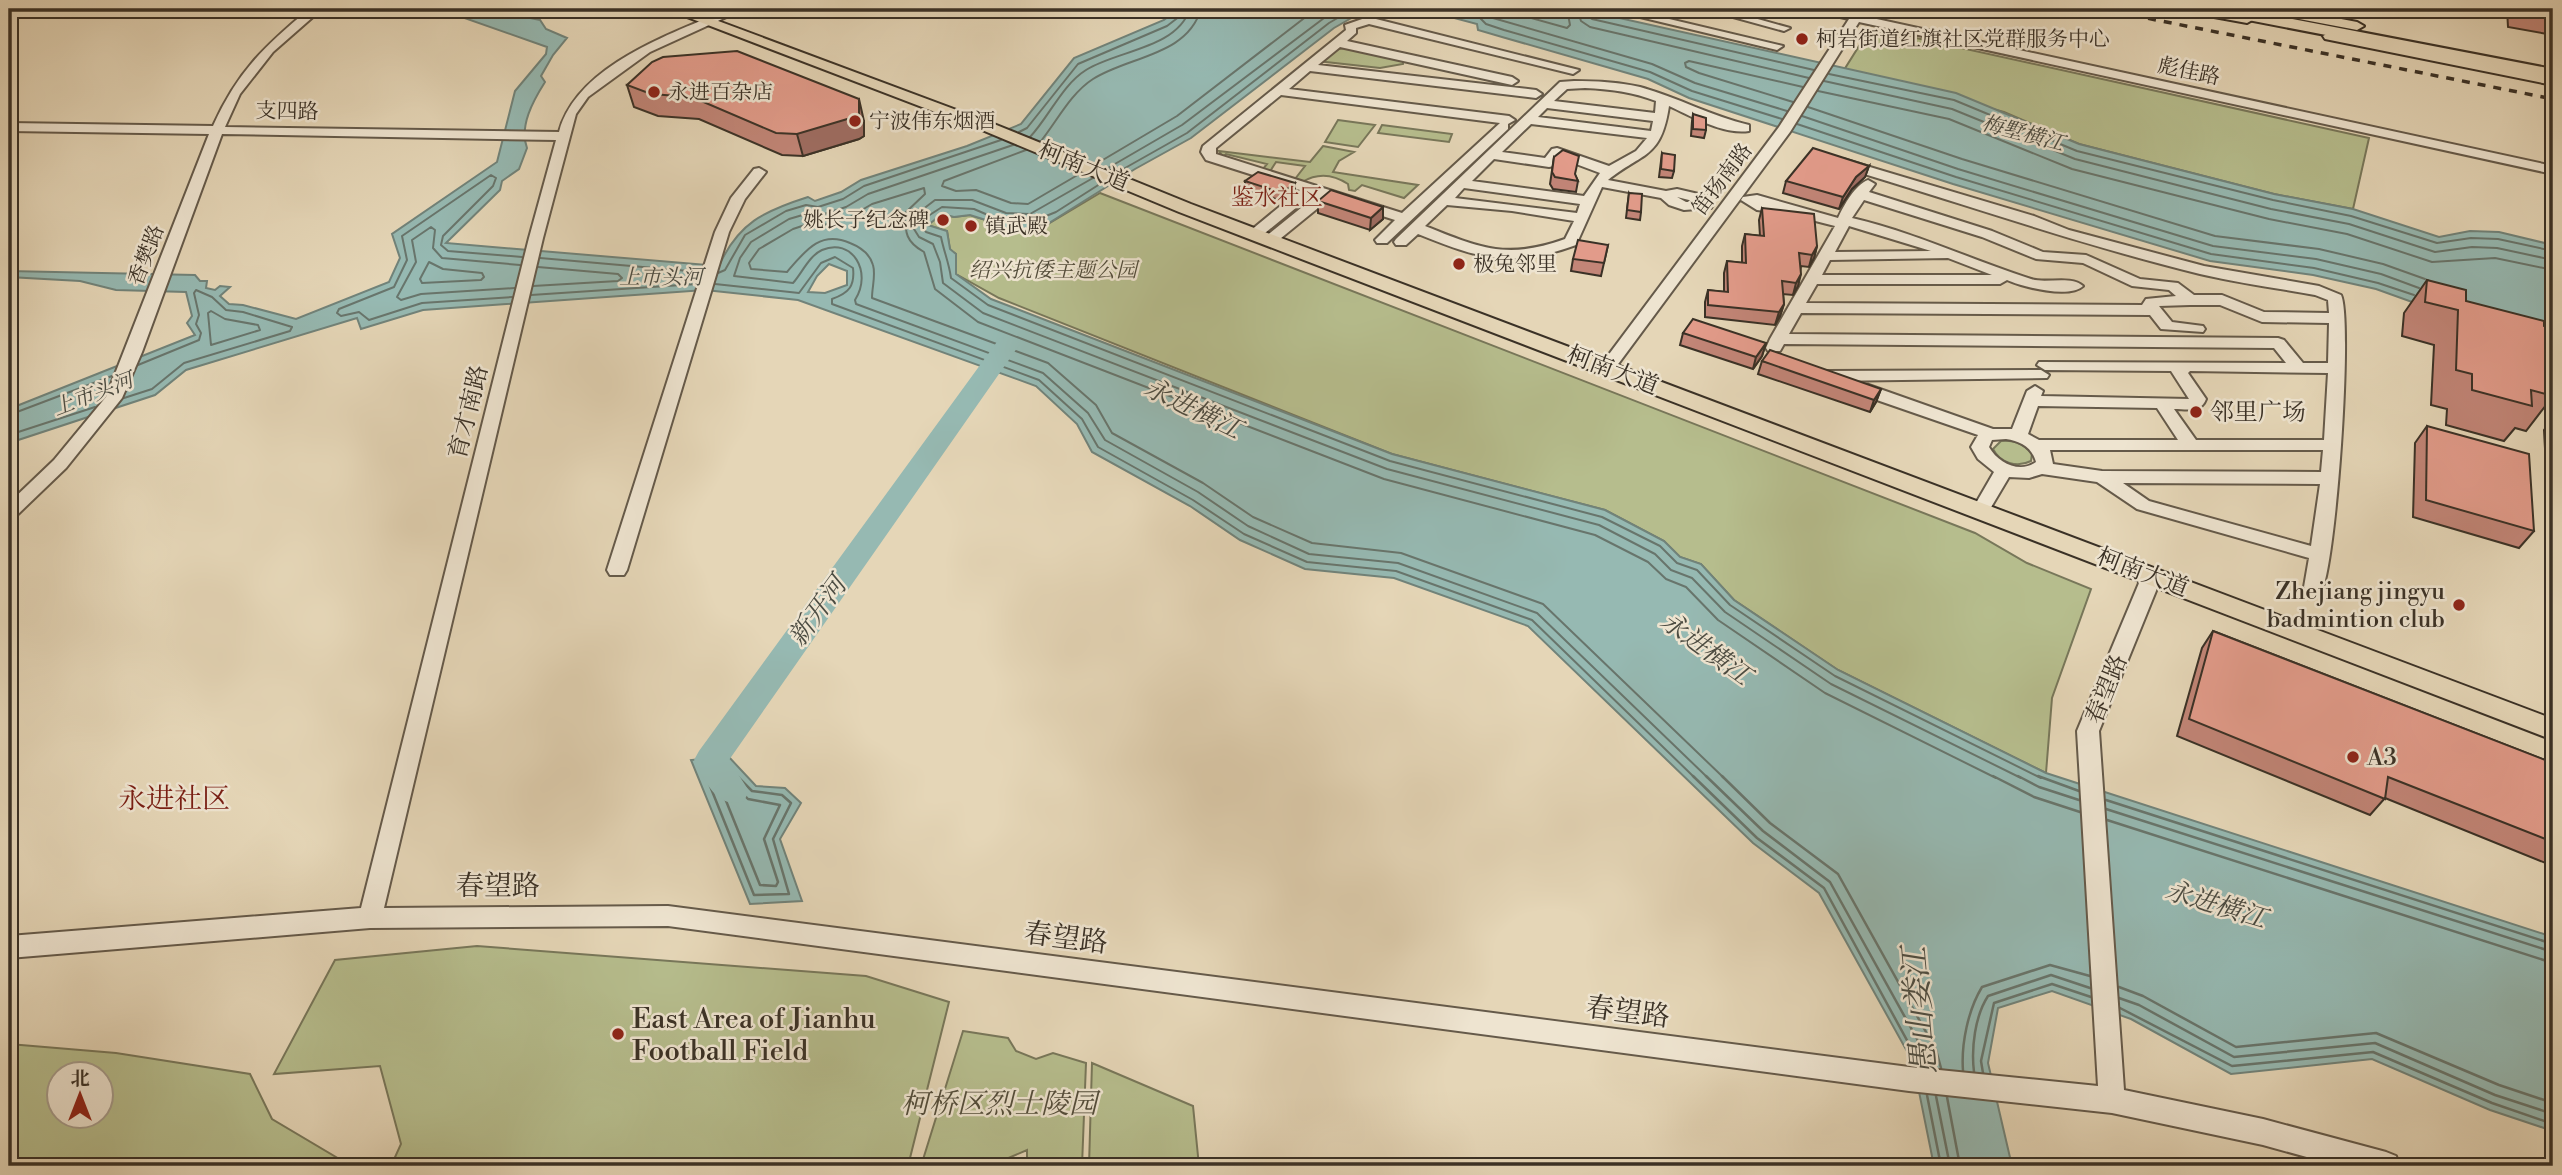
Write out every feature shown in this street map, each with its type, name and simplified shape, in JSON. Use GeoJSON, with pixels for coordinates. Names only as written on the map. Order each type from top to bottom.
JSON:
{"type":"FeatureCollection","features":[{"type":"Feature","properties":{"kind":"highway"},"geometry":{"type":"LineString","coordinates":[[2217,9],[2553,77]]}},
{"type":"Feature","properties":{"kind":"highway"},"geometry":{"type":"LineString","coordinates":[[2245,9],[2553,66]]}},
{"type":"Feature","properties":{"kind":"main road","name":"柯南大道"},"geometry":{"type":"LineString","coordinates":[[673,9],[988,127],[1159,197],[2553,730]]}},
{"type":"Feature","properties":{"kind":"main road"},"geometry":{"type":"LineString","coordinates":[[2192,9],[2553,77]]}},
{"type":"Feature","properties":{"kind":"main road"},"geometry":{"type":"LineString","coordinates":[[2268,9],[2553,66]]}},
{"type":"Feature","properties":{"kind":"street","name":"香樊路"},"geometry":{"type":"LineString","coordinates":[[9,513],[60,464],[114,398],[134,352],[216,131],[245,76],[269,49],[315,9]]}},
{"type":"Feature","properties":{"kind":"street","name":"育才南路"},"geometry":{"type":"LineString","coordinates":[[370,918],[536,238],[570,114],[590,89],[646,49],[738,9]]}},
{"type":"Feature","properties":{"kind":"street"},"geometry":{"type":"LineString","coordinates":[[1613,9],[1657,13],[1725,34],[1777,46]]}},
{"type":"Feature","properties":{"kind":"street"},"geometry":{"type":"LineString","coordinates":[[1710,9],[1784,28]]}},
{"type":"Feature","properties":{"kind":"street","name":"彪佳路"},"geometry":{"type":"LineString","coordinates":[[1817,9],[1859,14],[2553,170]]}},
{"type":"Feature","properties":{"kind":"street","name":"笛扬南路"},"geometry":{"type":"LineString","coordinates":[[1607,368],[1725,210],[1742,198],[1859,14]]}},
{"type":"Feature","properties":{"kind":"street"},"geometry":{"type":"LineString","coordinates":[[1725,34],[1739,16]]}},
{"type":"Feature","properties":{"kind":"street"},"geometry":{"type":"LineString","coordinates":[[1382,240],[1509,120],[1569,69],[1368,20],[1349,27],[1352,31],[1339,43],[1210,146],[1208,152],[1211,157],[1403,218]]}},
{"type":"Feature","properties":{"kind":"street"},"geometry":{"type":"LineString","coordinates":[[1339,43],[1440,65],[1658,127]]}},
{"type":"Feature","properties":{"kind":"street"},"geometry":{"type":"LineString","coordinates":[[1440,65],[1462,44]]}},
{"type":"Feature","properties":{"kind":"street"},"geometry":{"type":"LineString","coordinates":[[1307,67],[1541,95],[1564,85],[1596,84],[1642,91],[1709,121],[1744,128]]}},
{"type":"Feature","properties":{"kind":"street"},"geometry":{"type":"LineString","coordinates":[[1278,91],[1495,114],[1509,120]]}},
{"type":"Feature","properties":{"kind":"street"},"geometry":{"type":"LineString","coordinates":[[1401,242],[1528,120],[1541,95]]}},
{"type":"Feature","properties":{"kind":"street"},"geometry":{"type":"LineString","coordinates":[[1417,228],[1481,252],[1507,254],[1571,242],[1605,177],[1625,161],[1642,154],[1658,127],[1664,99]]}},
{"type":"Feature","properties":{"kind":"street"},"geometry":{"type":"LineString","coordinates":[[1528,120],[1658,127]]}},
{"type":"Feature","properties":{"kind":"street"},"geometry":{"type":"LineString","coordinates":[[1612,121],[1658,127]]}},
{"type":"Feature","properties":{"kind":"street","name":"支四路"},"geometry":{"type":"LineString","coordinates":[[9,127],[564,136]]}},
{"type":"Feature","properties":{"kind":"street"},"geometry":{"type":"LineString","coordinates":[[1492,155],[1549,163],[1557,152],[1605,177],[1666,195],[1677,193],[1702,199],[1706,205],[1725,210]]}},
{"type":"Feature","properties":{"kind":"street"},"geometry":{"type":"LineString","coordinates":[[1825,158],[2029,219],[2064,233],[2203,271],[2319,291],[2336,298],[2339,368],[2331,478],[2314,587]]}},
{"type":"Feature","properties":{"kind":"street"},"geometry":{"type":"LineString","coordinates":[[617,570],[722,232],[738,198],[759,172]]}},
{"type":"Feature","properties":{"kind":"street"},"geometry":{"type":"LineString","coordinates":[[1787,362],[1774,358],[1771,352],[1845,216],[1876,173]]}},
{"type":"Feature","properties":{"kind":"street"},"geometry":{"type":"LineString","coordinates":[[1462,184],[1587,210]]}},
{"type":"Feature","properties":{"kind":"street"},"geometry":{"type":"LineString","coordinates":[[1263,237],[1310,189]]}},
{"type":"Feature","properties":{"kind":"street"},"geometry":{"type":"LineString","coordinates":[[1860,194],[1968,228],[2041,256],[2086,259],[2137,283],[2173,286],[2190,299]]}},
{"type":"Feature","properties":{"kind":"street"},"geometry":{"type":"LineString","coordinates":[[1263,237],[1326,195]]}},
{"type":"Feature","properties":{"kind":"street"},"geometry":{"type":"LineString","coordinates":[[1742,198],[1752,204],[1778,211],[1788,210],[1917,240],[2032,285],[2075,286]]}},
{"type":"Feature","properties":{"kind":"street"},"geometry":{"type":"LineString","coordinates":[[1444,201],[1587,210]]}},
{"type":"Feature","properties":{"kind":"street"},"geometry":{"type":"LineString","coordinates":[[1535,202],[1587,210]]}},
{"type":"Feature","properties":{"kind":"street"},"geometry":{"type":"LineString","coordinates":[[1938,249],[1968,228]]}},
{"type":"Feature","properties":{"kind":"street"},"geometry":{"type":"LineString","coordinates":[[2018,436],[2094,240]]}},
{"type":"Feature","properties":{"kind":"street"},"geometry":{"type":"LineString","coordinates":[[1825,256],[1954,255]]}},
{"type":"Feature","properties":{"kind":"street"},"geometry":{"type":"LineString","coordinates":[[1810,280],[2012,278]]}},
{"type":"Feature","properties":{"kind":"street"},"geometry":{"type":"LineString","coordinates":[[2241,342],[2204,329],[2167,326],[2149,304],[2190,299],[2222,300],[2262,317],[2337,318]]}},
{"type":"Feature","properties":{"kind":"street"},"geometry":{"type":"LineString","coordinates":[[1795,308],[2153,310]]}},
{"type":"Feature","properties":{"kind":"street"},"geometry":{"type":"LineString","coordinates":[[1778,339],[2278,343],[2299,368]]}},
{"type":"Feature","properties":{"kind":"street"},"geometry":{"type":"LineString","coordinates":[[2041,468],[2045,457],[2036,445],[2018,436],[1992,434],[1820,374],[2186,367],[2339,368]]}},
{"type":"Feature","properties":{"kind":"street"},"geometry":{"type":"LineString","coordinates":[[2031,401],[2196,404],[2197,399],[2179,372],[2186,367]]}},
{"type":"Feature","properties":{"kind":"street"},"geometry":{"type":"LineString","coordinates":[[2162,403],[2190,444]]}},
{"type":"Feature","properties":{"kind":"street"},"geometry":{"type":"LineString","coordinates":[[1992,434],[1981,442],[1982,453],[2004,469],[2025,473],[2041,468],[2102,477],[2331,478]]}},
{"type":"Feature","properties":{"kind":"street"},"geometry":{"type":"LineString","coordinates":[[2036,445],[2333,445]]}},
{"type":"Feature","properties":{"kind":"street"},"geometry":{"type":"LineString","coordinates":[[1981,510],[2004,469]]}},
{"type":"Feature","properties":{"kind":"street"},"geometry":{"type":"LineString","coordinates":[[2102,477],[2143,505],[2320,555]]}},
{"type":"Feature","properties":{"kind":"street","name":"春望路"},"geometry":{"type":"LineString","coordinates":[[2112,1100],[2088,731],[2152,576]]}},
{"type":"Feature","properties":{"kind":"street","name":"春望路"},"geometry":{"type":"LineString","coordinates":[[9,947],[370,918],[668,916],[1909,1079],[2112,1100],[2263,1132],[2386,1166]]}},
{"type":"Feature","properties":{"kind":"green space"},"geometry":{"type":"Polygon","coordinates":[[[1898,34],[2369,138],[2353,209],[2274,194],[2079,144],[2004,112],[1844,70],[1866,35],[1898,34]]]}},
{"type":"Feature","properties":{"kind":"green space"},"geometry":{"type":"Polygon","coordinates":[[[1349,47],[1403,60],[1403,64],[1380,68],[1317,61],[1334,50],[1349,47]]]}},
{"type":"Feature","properties":{"kind":"green space"},"geometry":{"type":"Polygon","coordinates":[[[1338,120],[1375,125],[1358,147],[1325,142],[1338,120]]]}},
{"type":"Feature","properties":{"kind":"green space"},"geometry":{"type":"Polygon","coordinates":[[[1382,125],[1452,134],[1449,142],[1378,133],[1382,125]]]}},
{"type":"Feature","properties":{"kind":"green space"},"geometry":{"type":"Polygon","coordinates":[[[1323,146],[1354,152],[1339,161],[1333,172],[1418,185],[1404,198],[1362,185],[1355,191],[1349,190],[1348,184],[1331,177],[1313,177],[1302,182],[1295,179],[1305,166],[1276,162],[1269,173],[1262,170],[1267,164],[1226,154],[1223,157],[1219,151],[1310,162],[1323,146]]]}},
{"type":"Feature","properties":{"kind":"green space","name":"绍兴抗倭主题公园"},"geometry":{"type":"Polygon","coordinates":[[[1100,193],[1975,533],[2027,563],[2091,589],[2052,698],[2046,773],[1838,670],[1734,600],[1701,564],[1680,557],[1664,541],[1605,510],[1392,454],[999,298],[956,274],[956,254],[950,250],[947,231],[927,225],[942,214],[954,217],[970,215],[992,222],[1048,224],[1100,193]]]}},
{"type":"Feature","properties":{"kind":"green space"},"geometry":{"type":"Polygon","coordinates":[[[2001,441],[2014,442],[2025,447],[2032,454],[2031,461],[2015,464],[2004,461],[1993,449],[2001,441]]]}},
{"type":"Feature","properties":{"kind":"green space","name":"East Area of Jianhu Football Field"},"geometry":{"type":"Polygon","coordinates":[[[477,946],[866,976],[949,1002],[908,1166],[391,1166],[401,1144],[380,1066],[274,1074],[335,960],[477,946]]]}},
{"type":"Feature","properties":{"kind":"green space","name":"柯桥区烈士陵园"},"geometry":{"type":"Polygon","coordinates":[[[963,1031],[1008,1038],[1016,1051],[1036,1059],[1053,1053],[1086,1063],[1082,1166],[1027,1166],[1027,1150],[990,1166],[921,1166],[963,1031]]]}},
{"type":"Feature","properties":{"kind":"green space"},"geometry":{"type":"Polygon","coordinates":[[[9,1044],[116,1053],[250,1074],[272,1119],[351,1166],[9,1166],[9,1044]]]}},
{"type":"Feature","properties":{"kind":"green space"},"geometry":{"type":"Polygon","coordinates":[[[1092,1063],[1193,1106],[1199,1166],[1089,1166],[1092,1063]]]}},
{"type":"Feature","properties":{"kind":"water"},"geometry":{"type":"Polygon","coordinates":[[[439,9],[485,9],[540,20],[546,29],[567,38],[541,76],[545,82],[528,114],[525,131],[527,148],[519,169],[502,181],[500,190],[446,243],[719,266],[726,251],[744,229],[778,208],[808,197],[815,201],[841,192],[861,180],[967,146],[1021,124],[1074,58],[1164,20],[1178,9],[1579,9],[1956,93],[2079,144],[2274,194],[2353,209],[2439,237],[2470,231],[2499,232],[2553,245],[2553,357],[2529,344],[2376,289],[2313,275],[2210,261],[1953,184],[1689,98],[1648,79],[1478,30],[1477,24],[1428,11],[1403,18],[1362,12],[1334,28],[1191,138],[1135,169],[1041,228],[998,228],[992,222],[970,215],[954,217],[942,214],[928,225],[947,231],[950,249],[956,254],[956,274],[991,299],[1392,454],[1605,510],[1664,541],[1680,557],[1701,564],[1734,600],[1838,670],[2046,773],[2553,937],[2553,1131],[2490,1110],[2372,1059],[2231,1074],[2131,1019],[2052,991],[1998,1008],[1988,1063],[2012,1166],[1934,1166],[1913,1062],[1819,893],[1753,843],[1528,626],[1394,578],[1305,569],[1240,540],[1190,506],[1092,452],[1077,424],[1036,386],[798,300],[705,290],[423,310],[361,329],[357,318],[186,370],[155,395],[9,443],[9,409],[195,335],[187,323],[192,316],[186,292],[116,290],[80,281],[9,277],[9,271],[195,275],[200,281],[207,281],[206,288],[215,290],[220,286],[230,287],[220,296],[229,304],[296,319],[389,282],[400,258],[392,234],[497,162],[515,91],[546,54],[547,47],[439,9]],[[829,264],[817,276],[808,292],[825,293],[847,285],[847,271],[829,264]]]}},
{"type":"Feature","properties":{"kind":"water"},"geometry":{"type":"Polygon","coordinates":[[[728,756],[756,786],[785,788],[801,803],[780,839],[802,901],[750,904],[691,760],[728,756]]]}},
{"type":"Feature","properties":{"kind":"building"},"geometry":{"type":"Polygon","coordinates":[[[2516,9],[2553,9],[2553,19],[2516,12],[2516,9]]]}},
{"type":"Feature","properties":{"kind":"building"},"geometry":{"type":"Polygon","coordinates":[[[737,51],[859,99],[859,114],[797,134],[776,133],[692,97],[651,94],[627,85],[652,62],[663,57],[737,51]]]}},
{"type":"Feature","properties":{"kind":"building"},"geometry":{"type":"Polygon","coordinates":[[[1693,114],[1706,118],[1706,130],[1693,129],[1693,114]]]}},
{"type":"Feature","properties":{"kind":"building"},"geometry":{"type":"Polygon","coordinates":[[[1813,148],[1869,166],[1856,177],[1843,197],[1786,181],[1813,148]]]}},
{"type":"Feature","properties":{"kind":"building"},"geometry":{"type":"Polygon","coordinates":[[[1563,150],[1579,156],[1575,174],[1578,181],[1555,177],[1552,172],[1554,157],[1563,150]]]}},
{"type":"Feature","properties":{"kind":"building"},"geometry":{"type":"Polygon","coordinates":[[[1662,153],[1675,155],[1674,171],[1661,169],[1662,153]]]}},
{"type":"Feature","properties":{"kind":"building"},"geometry":{"type":"Polygon","coordinates":[[[1258,172],[1295,183],[1282,193],[1245,181],[1258,172]]]}},
{"type":"Feature","properties":{"kind":"building"},"geometry":{"type":"Polygon","coordinates":[[[1331,190],[1383,207],[1371,218],[1318,201],[1331,190]]]}},
{"type":"Feature","properties":{"kind":"building"},"geometry":{"type":"Polygon","coordinates":[[[1629,193],[1642,194],[1641,212],[1627,210],[1629,193]]]}},
{"type":"Feature","properties":{"kind":"building"},"geometry":{"type":"Polygon","coordinates":[[[1762,208],[1814,214],[1817,246],[1812,255],[1799,253],[1801,274],[1796,283],[1782,281],[1784,304],[1779,312],[1708,305],[1708,290],[1728,292],[1727,261],[1746,263],[1745,234],[1764,236],[1762,208]]]}},
{"type":"Feature","properties":{"kind":"building"},"geometry":{"type":"Polygon","coordinates":[[[1578,240],[1608,245],[1604,263],[1573,259],[1578,240]]]}},
{"type":"Feature","properties":{"kind":"building"},"geometry":{"type":"Polygon","coordinates":[[[2427,280],[2466,290],[2466,301],[2544,321],[2544,326],[2549,327],[2553,396],[2531,390],[2532,406],[2472,390],[2472,374],[2456,370],[2458,310],[2425,302],[2427,280]]]}},
{"type":"Feature","properties":{"kind":"building"},"geometry":{"type":"Polygon","coordinates":[[[1693,319],[1766,343],[1756,357],[1683,333],[1693,319]]]}},
{"type":"Feature","properties":{"kind":"building"},"geometry":{"type":"Polygon","coordinates":[[[1770,350],[1881,389],[1874,400],[1762,361],[1770,350]]]}},
{"type":"Feature","properties":{"kind":"building"},"geometry":{"type":"Polygon","coordinates":[[[2427,426],[2529,454],[2534,531],[2426,500],[2427,426]]]}},
{"type":"Feature","properties":{"kind":"building","name":"A3"},"geometry":{"type":"Polygon","coordinates":[[[2213,631],[2553,763],[2553,842],[2388,777],[2385,799],[2189,719],[2213,631]]]}},
{"type":"Feature","properties":{"kind":"waterway","name":"新开河"},"geometry":{"type":"LineString","coordinates":[[732,791],[711,760],[1008,344]]}},
{"type":"Feature","properties":{"kind":"railway"},"geometry":{"type":"LineString","coordinates":[[2101,9],[2553,99]]}},
{"type":"Feature","properties":{"kind":"place","name":"柯岩街道红旗社区党群服务中心"},"geometry":{"type":"Point","coordinates":[1802,39]}},
{"type":"Feature","properties":{"kind":"place","name":"永进百杂店"},"geometry":{"type":"Point","coordinates":[654,92]}},
{"type":"Feature","properties":{"kind":"place","name":"宁波伟东烟酒"},"geometry":{"type":"Point","coordinates":[855,121]}},
{"type":"Feature","properties":{"kind":"place","name":"姚长子纪念碑"},"geometry":{"type":"Point","coordinates":[943,220]}},
{"type":"Feature","properties":{"kind":"place","name":"镇武殿"},"geometry":{"type":"Point","coordinates":[971,226]}},
{"type":"Feature","properties":{"kind":"place","name":"极兔邻里"},"geometry":{"type":"Point","coordinates":[1459,264]}},
{"type":"Feature","properties":{"kind":"place","name":"邻里广场"},"geometry":{"type":"Point","coordinates":[2196,412]}},
{"type":"Feature","properties":{"kind":"place","name":"Zhejiang jingyu badmintion club"},"geometry":{"type":"Point","coordinates":[2459,605]}},
{"type":"Feature","properties":{"kind":"place","name":"A3"},"geometry":{"type":"Point","coordinates":[2353,757]}},
{"type":"Feature","properties":{"kind":"place","name":"East Area of Jianhu Football Field"},"geometry":{"type":"Point","coordinates":[618,1034]}},
{"type":"Feature","properties":{"kind":"district","name":"鉴水社区"},"geometry":{"type":"Point","coordinates":[1277,197]}},
{"type":"Feature","properties":{"kind":"district","name":"永进社区"},"geometry":{"type":"Point","coordinates":[174,798]}},
{"type":"Feature","properties":{"kind":"water label","name":"梅墅横江"},"geometry":{"type":"Point","coordinates":[2023,133]}},
{"type":"Feature","properties":{"kind":"water label","name":"上市头河"},"geometry":{"type":"Point","coordinates":[661,277]}},
{"type":"Feature","properties":{"kind":"water label","name":"上市头河"},"geometry":{"type":"Point","coordinates":[93,394]}},
{"type":"Feature","properties":{"kind":"water label","name":"永进横江"},"geometry":{"type":"Point","coordinates":[1193,408]}},
{"type":"Feature","properties":{"kind":"water label","name":"永进横江"},"geometry":{"type":"Point","coordinates":[1706,648]}},
{"type":"Feature","properties":{"kind":"water label","name":"永进横江"},"geometry":{"type":"Point","coordinates":[2216,904]}},
{"type":"Feature","properties":{"kind":"water label","name":"愚山娄江"},"geometry":{"type":"Point","coordinates":[1919,1011]}}]}
